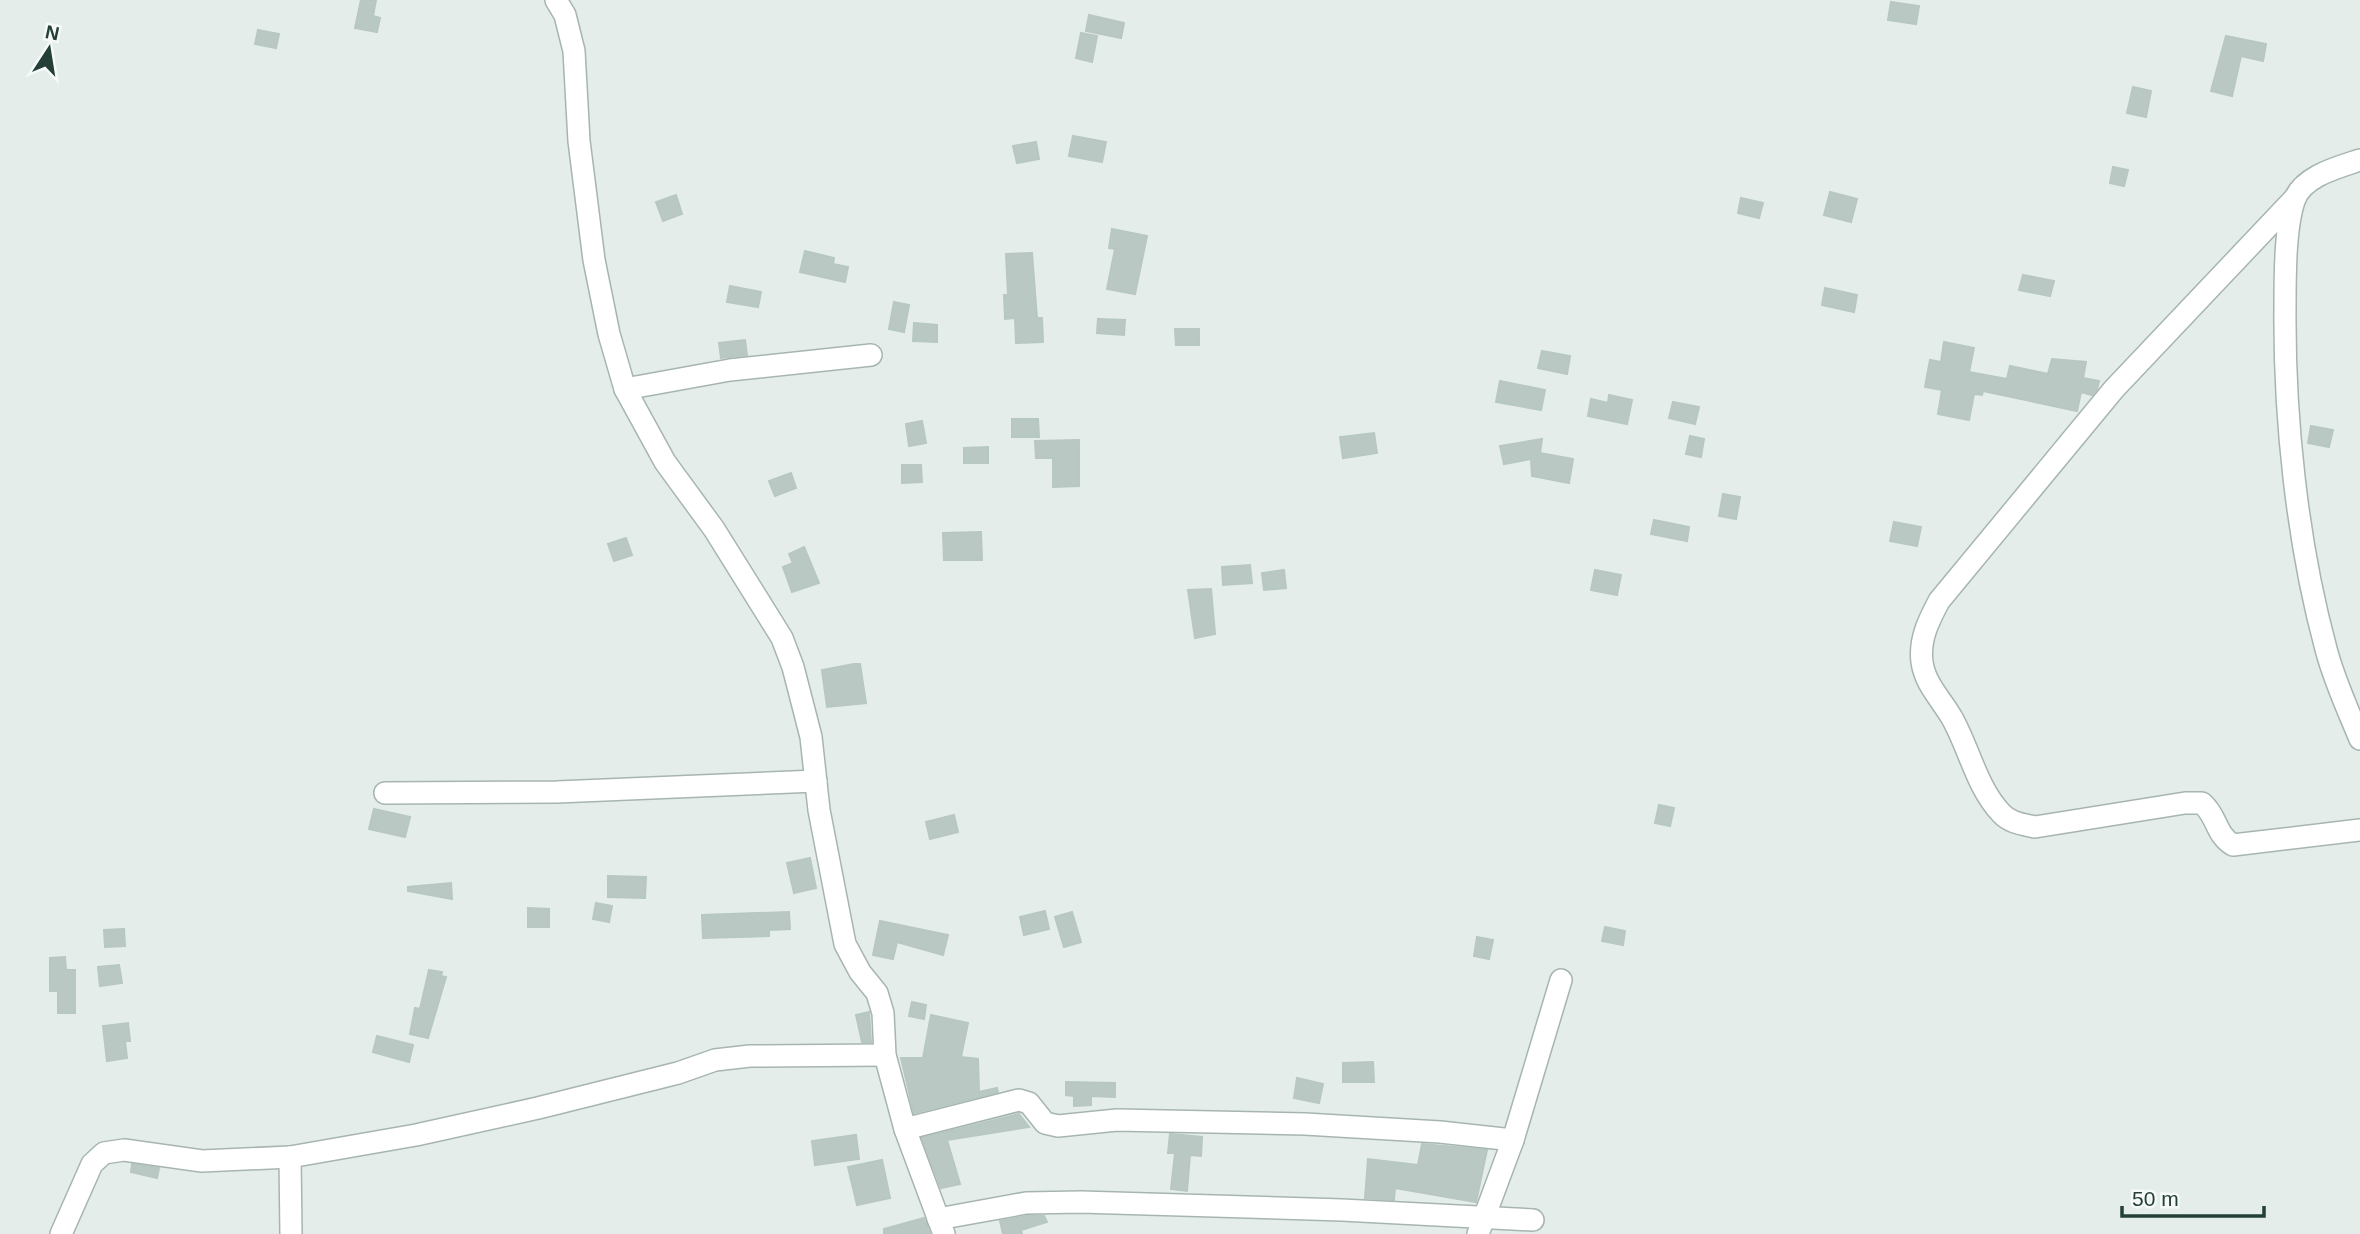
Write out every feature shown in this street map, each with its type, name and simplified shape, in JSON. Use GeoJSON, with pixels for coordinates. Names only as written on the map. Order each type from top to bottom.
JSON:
{"type":"FeatureCollection","features":[{"type":"Feature","properties":{"kind":"street"},"geometry":{"type":"LineString","coordinates":[[556,0],[565,15],[574,51],[579,141],[593,260],[625,389],[665,462],[714,529],[782,638],[811,737],[845,944],[860,972],[877,993],[883,1013],[885,1055],[905,1129],[941,1226],[1026,1203],[1081,1202],[1481,1226],[1533,1220]]}},
{"type":"Feature","properties":{"kind":"street"},"geometry":{"type":"LineString","coordinates":[[2360,160],[2313,179],[2114,389],[1939,601],[1923,633],[1922,660],[1926,680],[1952,718],[1990,797],[2001,813],[2013,822],[2035,827],[2185,803],[2202,803],[2214,814],[2224,839],[2233,845],[2360,830]]}},
{"type":"Feature","properties":{"kind":"street"},"geometry":{"type":"LineString","coordinates":[[2294,199],[2285,270],[2284,328],[2286,388],[2301,519],[2326,652],[2360,739]]}},
{"type":"Feature","properties":{"kind":"street"},"geometry":{"type":"LineString","coordinates":[[625,389],[730,370],[871,355]]}},
{"type":"Feature","properties":{"kind":"street"},"geometry":{"type":"LineString","coordinates":[[385,793],[557,792],[817,781]]}},
{"type":"Feature","properties":{"kind":"street"},"geometry":{"type":"LineString","coordinates":[[1481,1226],[1513,1140],[1561,980]]}},
{"type":"Feature","properties":{"kind":"street"},"geometry":{"type":"LineString","coordinates":[[61,1234],[92,1164],[104,1153],[124,1150],[202,1161],[290,1157],[416,1135],[524,1111],[667,1076],[715,1060],[750,1056],[885,1055]]}},
{"type":"Feature","properties":{"kind":"street"},"geometry":{"type":"LineString","coordinates":[[905,1129],[1019,1100],[1029,1103],[1045,1123],[1058,1126],[1117,1120],[1305,1124],[1440,1132],[1513,1140]]}},
{"type":"Feature","properties":{"kind":"street"},"geometry":{"type":"LineString","coordinates":[[290,1157],[290,1234]]}},
{"type":"Feature","properties":{"kind":"building"},"geometry":{"type":"Polygon","coordinates":[[[361,0],[376,0],[373,16],[380,18],[377,32],[355,28],[361,0]]]}},
{"type":"Feature","properties":{"kind":"building"},"geometry":{"type":"Polygon","coordinates":[[[1891,2],[1919,6],[1916,24],[1888,20],[1891,2]]]}},
{"type":"Feature","properties":{"kind":"building"},"geometry":{"type":"Polygon","coordinates":[[[1089,15],[1124,23],[1121,38],[1086,31],[1089,15]]]}},
{"type":"Feature","properties":{"kind":"building"},"geometry":{"type":"Polygon","coordinates":[[[258,30],[279,34],[276,48],[255,44],[258,30]]]}},
{"type":"Feature","properties":{"kind":"building"},"geometry":{"type":"Polygon","coordinates":[[[1081,33],[1097,36],[1092,62],[1076,58],[1081,33]]]}},
{"type":"Feature","properties":{"kind":"building"},"geometry":{"type":"Polygon","coordinates":[[[2226,36],[2266,44],[2263,61],[2241,56],[2232,96],[2211,91],[2226,36]]]}},
{"type":"Feature","properties":{"kind":"building"},"geometry":{"type":"Polygon","coordinates":[[[2133,87],[2151,91],[2146,117],[2127,113],[2133,87]]]}},
{"type":"Feature","properties":{"kind":"building"},"geometry":{"type":"Polygon","coordinates":[[[1073,136],[1106,142],[1102,162],[1069,156],[1073,136]]]}},
{"type":"Feature","properties":{"kind":"building"},"geometry":{"type":"Polygon","coordinates":[[[1036,142],[1039,159],[1017,163],[1013,146],[1036,142]]]}},
{"type":"Feature","properties":{"kind":"building"},"geometry":{"type":"Polygon","coordinates":[[[2113,167],[2128,170],[2124,186],[2110,183],[2113,167]]]}},
{"type":"Feature","properties":{"kind":"building"},"geometry":{"type":"Polygon","coordinates":[[[1830,192],[1857,199],[1851,222],[1824,215],[1830,192]]]}},
{"type":"Feature","properties":{"kind":"building"},"geometry":{"type":"Polygon","coordinates":[[[676,195],[682,214],[663,221],[656,202],[676,195]]]}},
{"type":"Feature","properties":{"kind":"building"},"geometry":{"type":"Polygon","coordinates":[[[1741,198],[1763,203],[1759,218],[1738,213],[1741,198]]]}},
{"type":"Feature","properties":{"kind":"building"},"geometry":{"type":"Polygon","coordinates":[[[1112,229],[1147,236],[1135,294],[1107,289],[1115,249],[1109,248],[1112,229]]]}},
{"type":"Feature","properties":{"kind":"building"},"geometry":{"type":"Polygon","coordinates":[[[805,251],[834,258],[833,264],[848,267],[845,282],[800,272],[805,251]]]}},
{"type":"Feature","properties":{"kind":"building"},"geometry":{"type":"Polygon","coordinates":[[[1032,253],[1037,318],[1042,318],[1043,342],[1016,343],[1015,318],[1005,319],[1004,295],[1008,295],[1006,254],[1032,253]]]}},
{"type":"Feature","properties":{"kind":"building"},"geometry":{"type":"Polygon","coordinates":[[[2023,275],[2054,281],[2050,296],[2019,290],[2023,275]]]}},
{"type":"Feature","properties":{"kind":"building"},"geometry":{"type":"Polygon","coordinates":[[[730,286],[761,292],[758,307],[727,302],[730,286]]]}},
{"type":"Feature","properties":{"kind":"building"},"geometry":{"type":"Polygon","coordinates":[[[1825,288],[1857,295],[1854,312],[1822,305],[1825,288]]]}},
{"type":"Feature","properties":{"kind":"building"},"geometry":{"type":"Polygon","coordinates":[[[894,302],[909,305],[904,332],[889,329],[894,302]]]}},
{"type":"Feature","properties":{"kind":"building"},"geometry":{"type":"Polygon","coordinates":[[[1098,319],[1125,320],[1124,335],[1097,333],[1098,319]]]}},
{"type":"Feature","properties":{"kind":"building"},"geometry":{"type":"Polygon","coordinates":[[[914,323],[937,325],[937,342],[913,341],[914,323]]]}},
{"type":"Feature","properties":{"kind":"building"},"geometry":{"type":"Polygon","coordinates":[[[1175,329],[1199,329],[1199,345],[1176,345],[1175,329]]]}},
{"type":"Feature","properties":{"kind":"building"},"geometry":{"type":"Polygon","coordinates":[[[745,340],[747,355],[721,358],[719,343],[745,340]]]}},
{"type":"Feature","properties":{"kind":"building"},"geometry":{"type":"Polygon","coordinates":[[[1944,342],[1974,348],[1969,372],[2007,379],[2010,366],[2048,374],[2052,359],[2086,362],[2083,378],[2099,381],[2097,389],[2092,395],[2081,392],[2077,411],[1983,391],[1982,395],[1974,394],[1969,420],[1938,414],[1942,390],[1925,387],[1930,360],[1941,362],[1944,342]]]}},
{"type":"Feature","properties":{"kind":"building"},"geometry":{"type":"Polygon","coordinates":[[[1542,351],[1570,356],[1567,374],[1538,368],[1542,351]]]}},
{"type":"Feature","properties":{"kind":"building"},"geometry":{"type":"Polygon","coordinates":[[[1500,381],[1545,390],[1541,410],[1496,402],[1500,381]]]}},
{"type":"Feature","properties":{"kind":"building"},"geometry":{"type":"Polygon","coordinates":[[[1609,395],[1632,400],[1627,424],[1588,416],[1591,399],[1608,403],[1609,395]]]}},
{"type":"Feature","properties":{"kind":"building"},"geometry":{"type":"Polygon","coordinates":[[[1673,402],[1699,407],[1695,424],[1669,418],[1673,402]]]}},
{"type":"Feature","properties":{"kind":"building"},"geometry":{"type":"Polygon","coordinates":[[[1012,419],[1038,419],[1039,437],[1012,437],[1012,419]]]}},
{"type":"Feature","properties":{"kind":"building"},"geometry":{"type":"Polygon","coordinates":[[[922,421],[926,443],[909,446],[906,424],[922,421]]]}},
{"type":"Feature","properties":{"kind":"building"},"geometry":{"type":"Polygon","coordinates":[[[2311,426],[2333,430],[2329,447],[2308,443],[2311,426]]]}},
{"type":"Feature","properties":{"kind":"building"},"geometry":{"type":"Polygon","coordinates":[[[1374,433],[1377,453],[1343,458],[1340,437],[1374,433]]]}},
{"type":"Feature","properties":{"kind":"building"},"geometry":{"type":"Polygon","coordinates":[[[1690,436],[1704,439],[1701,457],[1686,454],[1690,436]]]}},
{"type":"Feature","properties":{"kind":"building"},"geometry":{"type":"Polygon","coordinates":[[[1542,439],[1540,453],[1573,459],[1569,483],[1532,476],[1531,459],[1504,464],[1500,446],[1542,439]]]}},
{"type":"Feature","properties":{"kind":"building"},"geometry":{"type":"Polygon","coordinates":[[[1079,440],[1079,486],[1053,487],[1053,458],[1036,458],[1035,441],[1079,440]]]}},
{"type":"Feature","properties":{"kind":"building"},"geometry":{"type":"Polygon","coordinates":[[[988,447],[988,463],[964,463],[964,448],[988,447]]]}},
{"type":"Feature","properties":{"kind":"building"},"geometry":{"type":"Polygon","coordinates":[[[902,465],[921,465],[922,482],[902,483],[902,465]]]}},
{"type":"Feature","properties":{"kind":"building"},"geometry":{"type":"Polygon","coordinates":[[[791,473],[796,488],[775,496],[769,481],[791,473]]]}},
{"type":"Feature","properties":{"kind":"building"},"geometry":{"type":"Polygon","coordinates":[[[1723,494],[1740,497],[1736,519],[1719,516],[1723,494]]]}},
{"type":"Feature","properties":{"kind":"building"},"geometry":{"type":"Polygon","coordinates":[[[1654,520],[1689,527],[1687,541],[1651,534],[1654,520]]]}},
{"type":"Feature","properties":{"kind":"building"},"geometry":{"type":"Polygon","coordinates":[[[1894,522],[1921,527],[1917,546],[1890,541],[1894,522]]]}},
{"type":"Feature","properties":{"kind":"building"},"geometry":{"type":"Polygon","coordinates":[[[981,532],[982,560],[944,560],[943,533],[981,532]]]}},
{"type":"Feature","properties":{"kind":"building"},"geometry":{"type":"Polygon","coordinates":[[[626,538],[632,555],[614,561],[608,544],[626,538]]]}},
{"type":"Feature","properties":{"kind":"building"},"geometry":{"type":"Polygon","coordinates":[[[804,547],[819,583],[792,592],[783,567],[793,563],[789,554],[804,547]]]}},
{"type":"Feature","properties":{"kind":"building"},"geometry":{"type":"Polygon","coordinates":[[[1250,565],[1252,583],[1223,585],[1222,567],[1250,565]]]}},
{"type":"Feature","properties":{"kind":"building"},"geometry":{"type":"Polygon","coordinates":[[[1284,570],[1286,588],[1264,590],[1262,573],[1284,570]]]}},
{"type":"Feature","properties":{"kind":"building"},"geometry":{"type":"Polygon","coordinates":[[[1595,570],[1621,575],[1617,595],[1591,590],[1595,570]]]}},
{"type":"Feature","properties":{"kind":"building"},"geometry":{"type":"Polygon","coordinates":[[[1211,589],[1215,634],[1195,638],[1188,590],[1211,589]]]}},
{"type":"Feature","properties":{"kind":"building"},"geometry":{"type":"Polygon","coordinates":[[[860,664],[866,703],[827,707],[822,670],[860,664]]]}},
{"type":"Feature","properties":{"kind":"building"},"geometry":{"type":"Polygon","coordinates":[[[1659,805],[1674,808],[1670,826],[1655,823],[1659,805]]]}},
{"type":"Feature","properties":{"kind":"building"},"geometry":{"type":"Polygon","coordinates":[[[374,809],[410,817],[405,837],[369,829],[374,809]]]}},
{"type":"Feature","properties":{"kind":"building"},"geometry":{"type":"Polygon","coordinates":[[[954,815],[958,832],[930,839],[926,822],[954,815]]]}},
{"type":"Feature","properties":{"kind":"building"},"geometry":{"type":"Polygon","coordinates":[[[810,858],[816,888],[794,893],[787,863],[810,858]]]}},
{"type":"Feature","properties":{"kind":"building"},"geometry":{"type":"Polygon","coordinates":[[[608,876],[646,877],[645,898],[608,897],[608,876]]]}},
{"type":"Feature","properties":{"kind":"building"},"geometry":{"type":"Polygon","coordinates":[[[451,883],[452,899],[408,891],[408,887],[451,883]]]}},
{"type":"Feature","properties":{"kind":"building"},"geometry":{"type":"Polygon","coordinates":[[[596,903],[612,906],[609,922],[593,919],[596,903]]]}},
{"type":"Feature","properties":{"kind":"building"},"geometry":{"type":"Polygon","coordinates":[[[528,908],[549,909],[549,927],[528,927],[528,908]]]}},
{"type":"Feature","properties":{"kind":"building"},"geometry":{"type":"Polygon","coordinates":[[[1045,911],[1049,929],[1024,935],[1020,917],[1045,911]]]}},
{"type":"Feature","properties":{"kind":"building"},"geometry":{"type":"Polygon","coordinates":[[[789,912],[790,929],[769,930],[769,936],[703,938],[702,915],[789,912]]]}},
{"type":"Feature","properties":{"kind":"building"},"geometry":{"type":"Polygon","coordinates":[[[1072,912],[1081,942],[1064,947],[1055,917],[1072,912]]]}},
{"type":"Feature","properties":{"kind":"building"},"geometry":{"type":"Polygon","coordinates":[[[880,921],[948,935],[943,955],[897,942],[893,959],[873,955],[880,921]]]}},
{"type":"Feature","properties":{"kind":"building"},"geometry":{"type":"Polygon","coordinates":[[[1605,927],[1625,931],[1623,945],[1602,941],[1605,927]]]}},
{"type":"Feature","properties":{"kind":"building"},"geometry":{"type":"Polygon","coordinates":[[[124,929],[125,946],[105,947],[104,930],[124,929]]]}},
{"type":"Feature","properties":{"kind":"building"},"geometry":{"type":"Polygon","coordinates":[[[1477,937],[1493,940],[1489,959],[1474,956],[1477,937]]]}},
{"type":"Feature","properties":{"kind":"building"},"geometry":{"type":"Polygon","coordinates":[[[65,957],[66,970],[75,970],[75,1013],[58,1013],[58,991],[50,991],[50,958],[65,957]]]}},
{"type":"Feature","properties":{"kind":"building"},"geometry":{"type":"Polygon","coordinates":[[[119,965],[122,983],[100,986],[98,967],[119,965]]]}},
{"type":"Feature","properties":{"kind":"building"},"geometry":{"type":"Polygon","coordinates":[[[429,970],[442,972],[441,976],[446,977],[428,1038],[410,1034],[415,1008],[420,1009],[429,970]]]}},
{"type":"Feature","properties":{"kind":"building"},"geometry":{"type":"Polygon","coordinates":[[[912,1002],[926,1005],[924,1019],[909,1016],[912,1002]]]}},
{"type":"Feature","properties":{"kind":"building"},"geometry":{"type":"Polygon","coordinates":[[[869,1012],[871,1042],[862,1042],[856,1015],[869,1012]]]}},
{"type":"Feature","properties":{"kind":"building"},"geometry":{"type":"Polygon","coordinates":[[[931,1015],[968,1023],[961,1057],[978,1059],[979,1092],[997,1088],[998,1092],[914,1113],[901,1058],[923,1058],[931,1015]]]}},
{"type":"Feature","properties":{"kind":"building"},"geometry":{"type":"Polygon","coordinates":[[[128,1023],[130,1041],[125,1041],[127,1058],[107,1061],[103,1026],[128,1023]]]}},
{"type":"Feature","properties":{"kind":"building"},"geometry":{"type":"Polygon","coordinates":[[[377,1036],[413,1045],[409,1062],[373,1052],[377,1036]]]}},
{"type":"Feature","properties":{"kind":"building"},"geometry":{"type":"Polygon","coordinates":[[[1373,1062],[1374,1082],[1343,1082],[1343,1063],[1373,1062]]]}},
{"type":"Feature","properties":{"kind":"building"},"geometry":{"type":"Polygon","coordinates":[[[1297,1078],[1323,1084],[1319,1103],[1294,1098],[1297,1078]]]}},
{"type":"Feature","properties":{"kind":"building"},"geometry":{"type":"Polygon","coordinates":[[[1066,1082],[1115,1083],[1115,1097],[1091,1096],[1091,1105],[1074,1106],[1074,1096],[1066,1095],[1066,1082]]]}},
{"type":"Feature","properties":{"kind":"building"},"geometry":{"type":"Polygon","coordinates":[[[1019,1114],[1029,1127],[947,1140],[960,1184],[941,1188],[922,1138],[1019,1114]]]}},
{"type":"Feature","properties":{"kind":"building"},"geometry":{"type":"Polygon","coordinates":[[[1170,1134],[1202,1137],[1201,1156],[1190,1155],[1187,1191],[1171,1189],[1175,1153],[1168,1153],[1170,1134]]]}},
{"type":"Feature","properties":{"kind":"building"},"geometry":{"type":"Polygon","coordinates":[[[856,1135],[859,1159],[815,1165],[812,1141],[856,1135]]]}},
{"type":"Feature","properties":{"kind":"building"},"geometry":{"type":"Polygon","coordinates":[[[1422,1144],[1487,1150],[1476,1202],[1395,1188],[1394,1200],[1365,1198],[1368,1159],[1418,1165],[1422,1144]]]}},
{"type":"Feature","properties":{"kind":"building"},"geometry":{"type":"Polygon","coordinates":[[[882,1160],[890,1198],[857,1205],[848,1167],[882,1160]]]}},
{"type":"Feature","properties":{"kind":"building"},"geometry":{"type":"Polygon","coordinates":[[[132,1164],[159,1168],[157,1178],[131,1172],[132,1164]]]}},
{"type":"Feature","properties":{"kind":"building"},"geometry":{"type":"Polygon","coordinates":[[[1044,1216],[1047,1222],[1021,1230],[1022,1234],[1003,1234],[1000,1221],[1044,1216]]]}},
{"type":"Feature","properties":{"kind":"building"},"geometry":{"type":"Polygon","coordinates":[[[924,1218],[930,1234],[884,1234],[884,1229],[924,1218]]]}}]}
